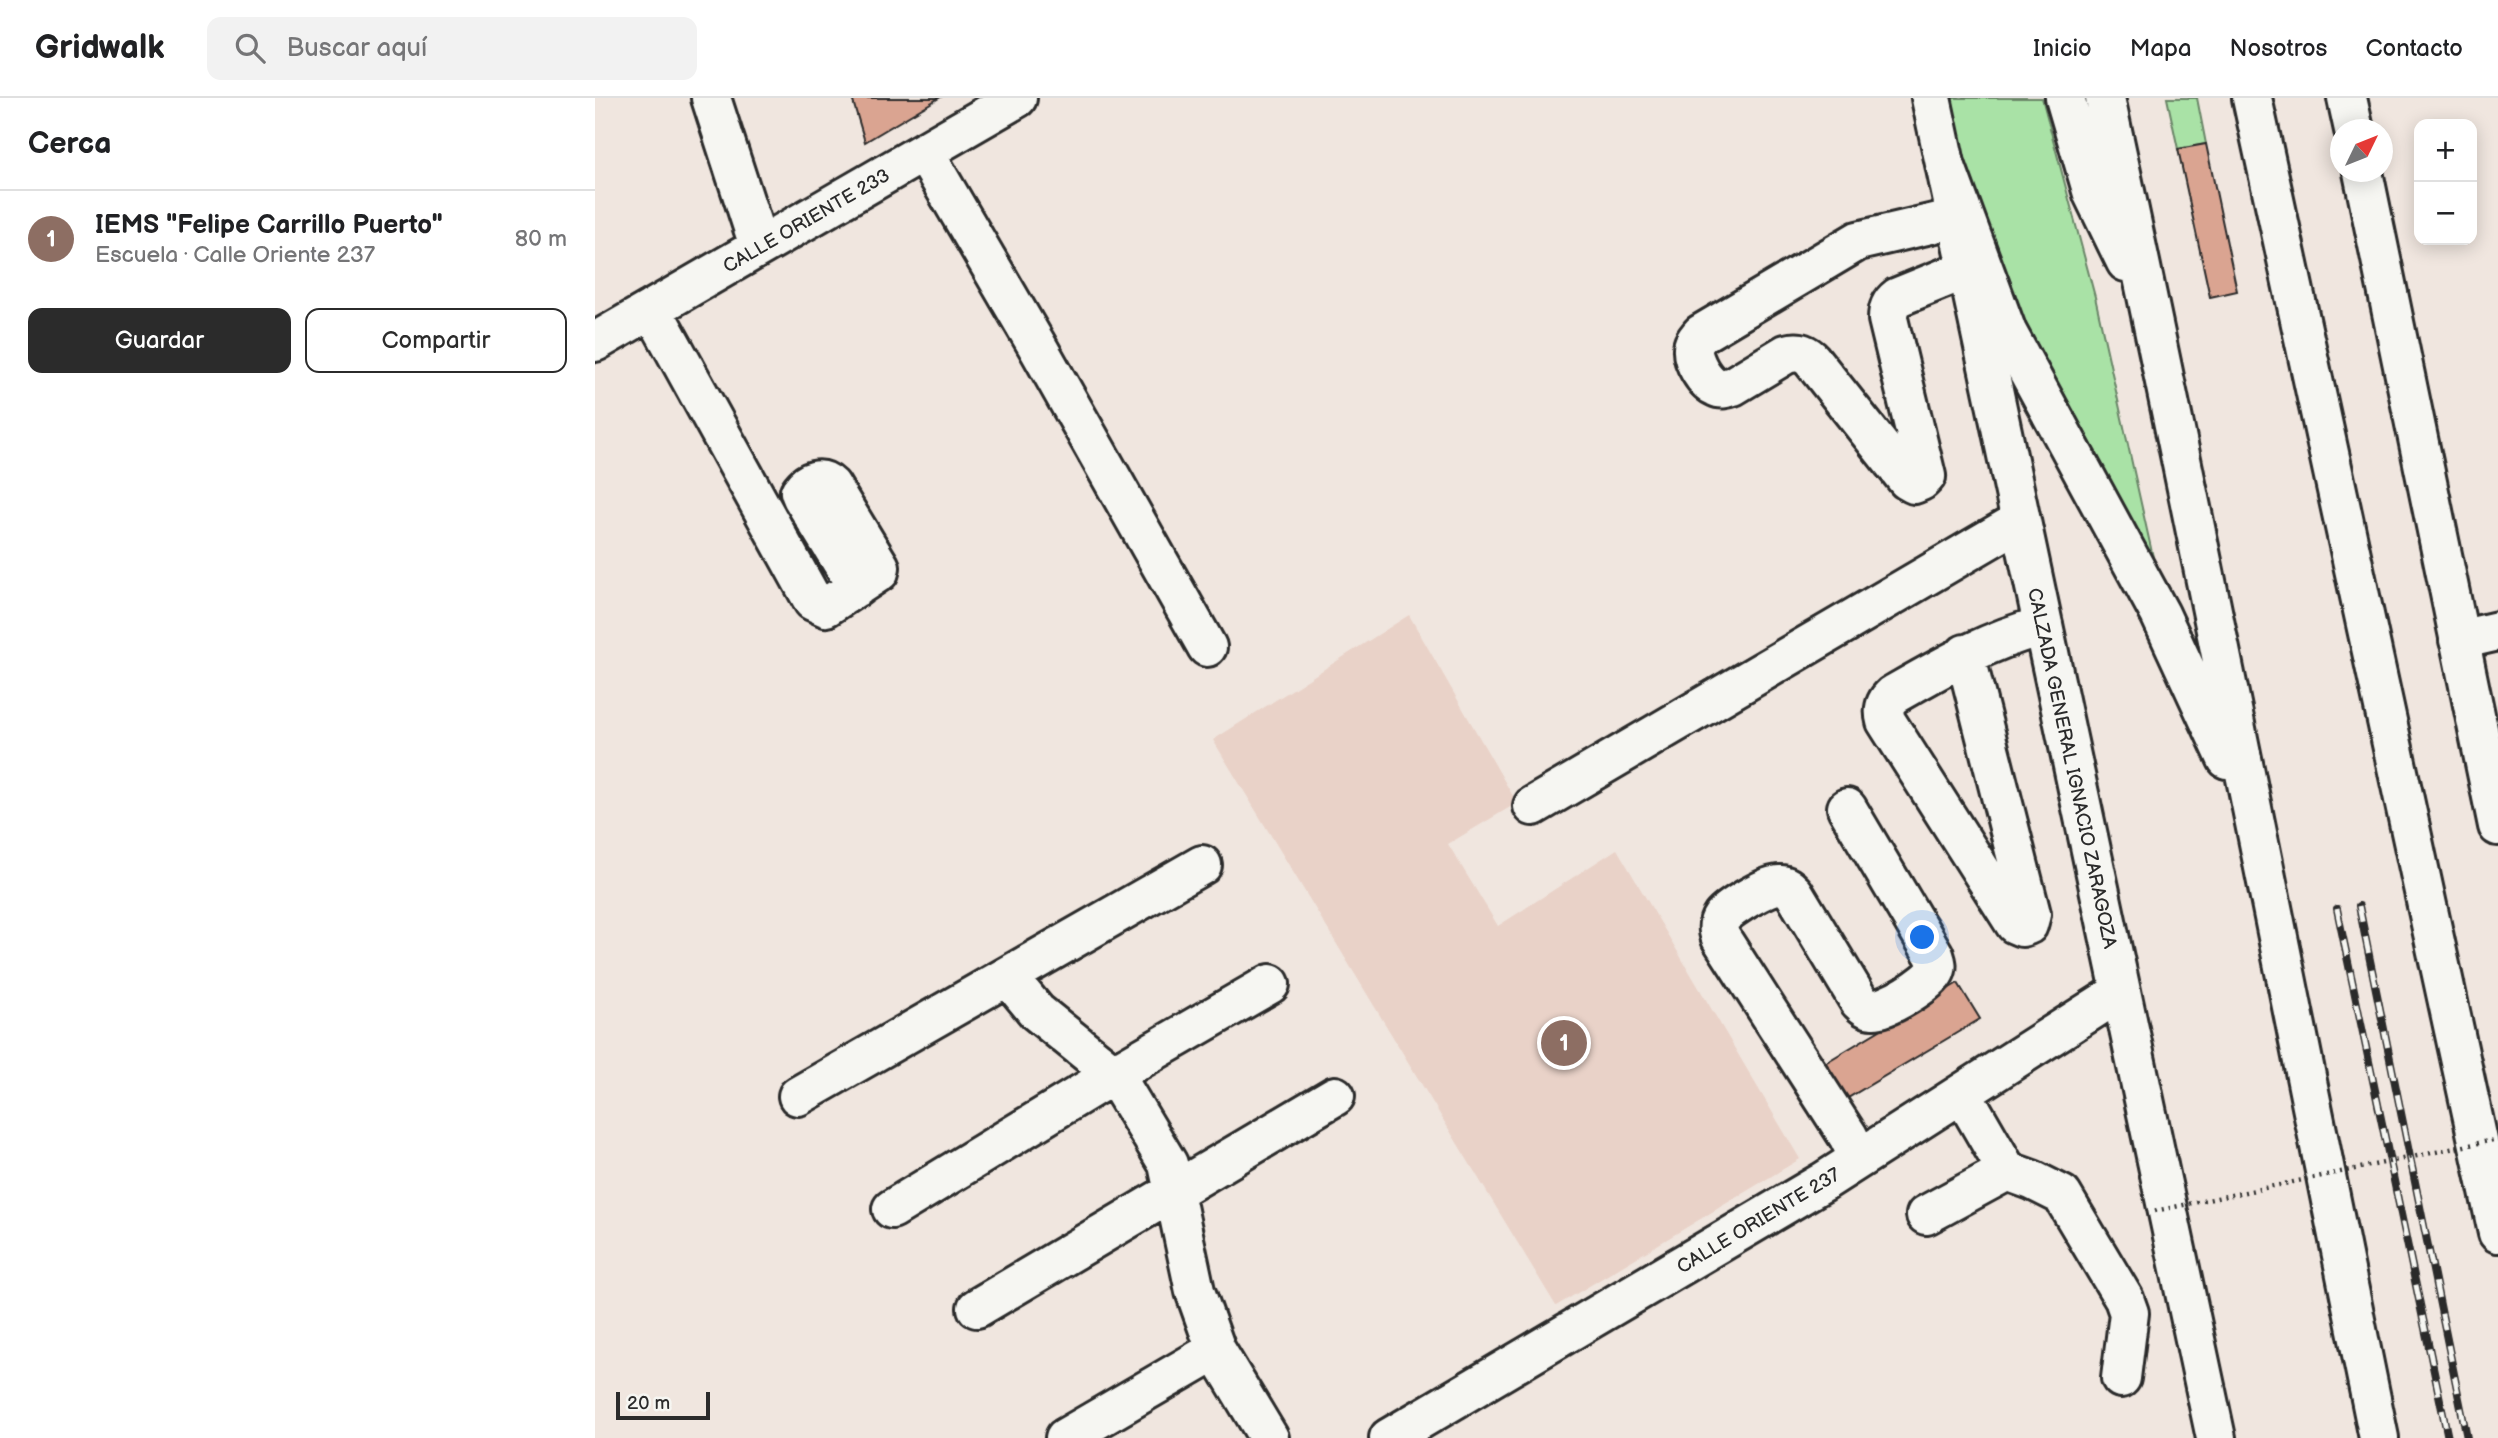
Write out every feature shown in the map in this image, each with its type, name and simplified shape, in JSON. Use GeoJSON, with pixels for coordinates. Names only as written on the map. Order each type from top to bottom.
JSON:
{"type":"FeatureCollection","features":[{"type":"Feature","properties":{"kind":"main road"},"geometry":{"type":"LineString","coordinates":[[711,98],[759,246]]}},
{"type":"Feature","properties":{"kind":"main road","name":"CALLE ORIENTE 233"},"geometry":{"type":"LineString","coordinates":[[595,342],[1017,98]]}},
{"type":"Feature","properties":{"kind":"main road","name":"CALZADA GENERAL IGNACIO ZARAGOZA"},"geometry":{"type":"LineString","coordinates":[[1931,98],[2216,1438]]}},
{"type":"Feature","properties":{"kind":"main road"},"geometry":{"type":"LineString","coordinates":[[2065,98],[2093,194],[2152,314]]}},
{"type":"Feature","properties":{"kind":"main road"},"geometry":{"type":"LineString","coordinates":[[2105,98],[2152,314],[2379,1438]]}},
{"type":"Feature","properties":{"kind":"main road"},"geometry":{"type":"LineString","coordinates":[[2252,98],[2498,1233]]}},
{"type":"Feature","properties":{"kind":"main road"},"geometry":{"type":"LineString","coordinates":[[2347,98],[2352,119]]}},
{"type":"Feature","properties":{"kind":"main road"},"geometry":{"type":"LineString","coordinates":[[924,152],[1207,647]]}},
{"type":"Feature","properties":{"kind":"main road"},"geometry":{"type":"LineString","coordinates":[[1946,167],[2007,332],[2160,614],[2255,819]]}},
{"type":"Feature","properties":{"kind":"main road"},"geometry":{"type":"LineString","coordinates":[[2365,182],[2498,826]]}},
{"type":"Feature","properties":{"kind":"main road"},"geometry":{"type":"LineString","coordinates":[[1956,218],[1858,240],[1701,334],[1692,351],[1707,380],[1714,387],[1723,389],[1733,386],[1786,354],[1804,354],[1811,359],[1907,480],[1914,484],[1926,476],[1888,310],[1898,297],[1967,269]]}},
{"type":"Feature","properties":{"kind":"main road"},"geometry":{"type":"LineString","coordinates":[[652,309],[813,601],[826,607],[857,587]]}},
{"type":"Feature","properties":{"kind":"main road"},"geometry":{"type":"LineString","coordinates":[[1533,806],[2020,521]]}},
{"type":"Feature","properties":{"kind":"main road"},"geometry":{"type":"LineString","coordinates":[[1965,654],[2031,914],[2028,925],[2022,927],[2015,924],[1886,721],[1884,712],[1886,702],[1893,695],[1965,654],[2010,634],[2043,626]]}},
{"type":"Feature","properties":{"kind":"main road"},"geometry":{"type":"LineString","coordinates":[[2459,640],[2498,632]]}},
{"type":"Feature","properties":{"kind":"main road"},"geometry":{"type":"LineString","coordinates":[[1847,808],[1934,955],[1937,965],[1934,974],[1927,981],[1885,1007],[1875,1010],[1866,1008],[1859,1001],[1794,893],[1788,887],[1778,884],[1768,887],[1727,912],[1720,919],[1717,929],[1859,1158]]}},
{"type":"Feature","properties":{"kind":"main road"},"geometry":{"type":"LineString","coordinates":[[798,1096],[1009,978],[1202,865]]}},
{"type":"Feature","properties":{"kind":"main road"},"geometry":{"type":"LineString","coordinates":[[1009,978],[1037,1012],[1114,1074],[1168,1164],[1195,1291],[1216,1350],[1269,1438]]}},
{"type":"Feature","properties":{"kind":"main road"},"geometry":{"type":"LineString","coordinates":[[892,1209],[1114,1074],[1270,984]]}},
{"type":"Feature","properties":{"kind":"main road","name":"CALLE ORIENTE 237"},"geometry":{"type":"LineString","coordinates":[[1389,1438],[1823,1182],[2120,992]]}},
{"type":"Feature","properties":{"kind":"main road"},"geometry":{"type":"LineString","coordinates":[[1962,1093],[2007,1171],[2062,1195],[2125,1299],[2129,1312],[2121,1378]]}},
{"type":"Feature","properties":{"kind":"main road"},"geometry":{"type":"LineString","coordinates":[[977,1308],[1335,1096]]}},
{"type":"Feature","properties":{"kind":"main road"},"geometry":{"type":"LineString","coordinates":[[1926,1215],[2007,1171]]}},
{"type":"Feature","properties":{"kind":"main road"},"geometry":{"type":"LineString","coordinates":[[1065,1438],[1216,1350]]}},
{"type":"Feature","properties":{"kind":"path"},"geometry":{"type":"LineString","coordinates":[[2155,1211],[2498,1139]]}},
{"type":"Feature","properties":{"kind":"shaded area"},"geometry":{"type":"Polygon","coordinates":[[[1409,615],[1517,803],[1448,844],[1498,926],[1617,849],[1800,1159],[1556,1306],[1213,740],[1409,615]]]}},
{"type":"Feature","properties":{"kind":"green space"},"geometry":{"type":"Polygon","coordinates":[[[1948,98],[2042,98],[2095,297],[2163,602],[2021,318],[1968,194],[1948,98]]]}},
{"type":"Feature","properties":{"kind":"green space"},"geometry":{"type":"Polygon","coordinates":[[[2167,98],[2197,98],[2206,144],[2178,149],[2167,98]]]}},
{"type":"Feature","properties":{"kind":"building"},"geometry":{"type":"Polygon","coordinates":[[[852,98],[939,98],[865,142],[852,98]]]}},
{"type":"Feature","properties":{"kind":"building"},"geometry":{"type":"Polygon","coordinates":[[[2206,144],[2237,291],[2210,297],[2178,149],[2206,144]]]}},
{"type":"Feature","properties":{"kind":"building"},"geometry":{"type":"Polygon","coordinates":[[[1958,983],[1980,1019],[1836,1105],[1815,1069],[1958,983]]]}},
{"type":"Feature","properties":{"kind":"railway"},"geometry":{"type":"LineString","coordinates":[[2359,906],[2467,1438]]}},
{"type":"Feature","properties":{"kind":"railway"},"geometry":{"type":"LineString","coordinates":[[2337,909],[2448,1438]]}},
{"type":"Feature","properties":{"kind":"place","name":"IEMS \"Felipe Carrillo Puerto\""},"geometry":{"type":"Point","coordinates":[1564,1043]}}]}
